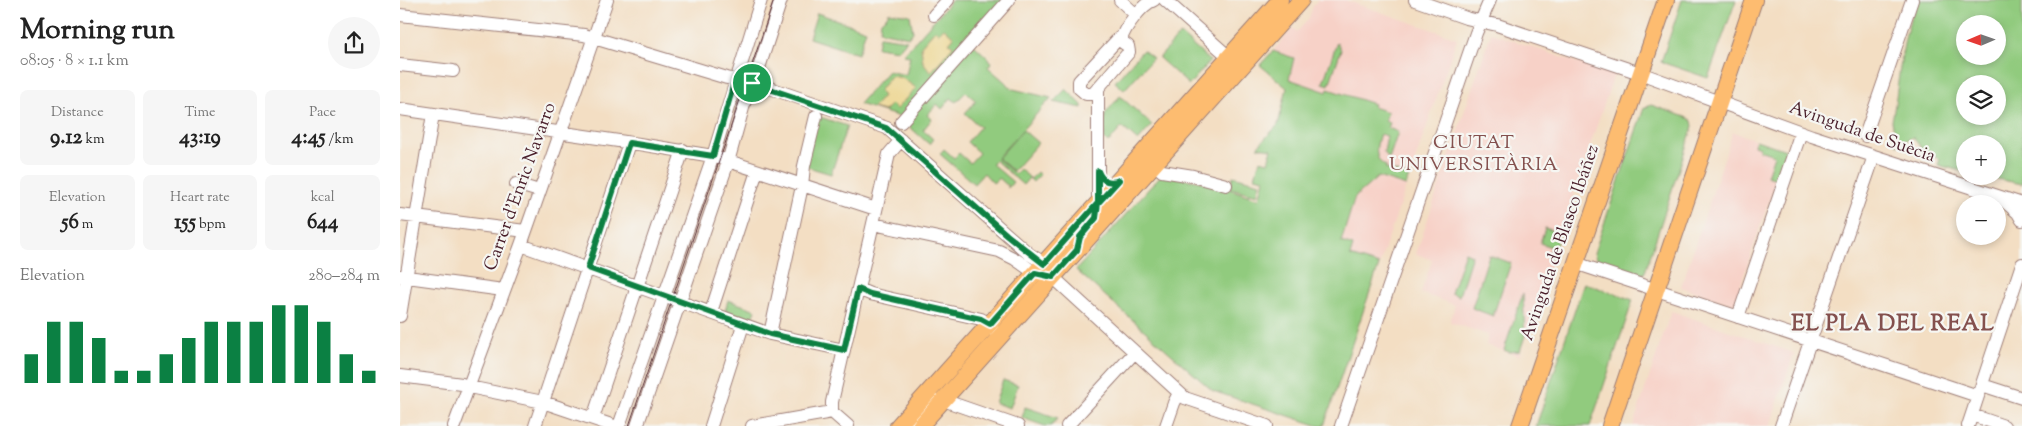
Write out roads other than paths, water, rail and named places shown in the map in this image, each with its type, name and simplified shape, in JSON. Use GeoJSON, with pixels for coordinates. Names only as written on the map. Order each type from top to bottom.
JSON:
{"type":"FeatureCollection","features":[{"type":"Feature","properties":{"kind":"main road"},"geometry":{"type":"LineString","coordinates":[[898,426],[1280,0]]}},
{"type":"Feature","properties":{"kind":"main road"},"geometry":{"type":"LineString","coordinates":[[920,426],[1077,250],[1155,166],[1301,0]]}},
{"type":"Feature","properties":{"kind":"main road","name":"Avinguda de Blasco Ibáñez"},"geometry":{"type":"LineString","coordinates":[[1520,426],[1666,0]]}},
{"type":"Feature","properties":{"kind":"main road"},"geometry":{"type":"LineString","coordinates":[[1610,426],[1754,0]]}},
{"type":"Feature","properties":{"kind":"street","name":"Carrer d'Enric Navarro"},"geometry":{"type":"LineString","coordinates":[[454,426],[607,0]]}},
{"type":"Feature","properties":{"kind":"street"},"geometry":{"type":"LineString","coordinates":[[620,426],[713,156],[761,0]]}},
{"type":"Feature","properties":{"kind":"street"},"geometry":{"type":"LineString","coordinates":[[637,426],[728,162],[743,106],[757,74],[781,0]]}},
{"type":"Feature","properties":{"kind":"street"},"geometry":{"type":"LineString","coordinates":[[934,14],[948,0]]}},
{"type":"Feature","properties":{"kind":"street"},"geometry":{"type":"LineString","coordinates":[[901,122],[1009,0]]}},
{"type":"Feature","properties":{"kind":"street"},"geometry":{"type":"LineString","coordinates":[[1120,0],[1136,15]]}},
{"type":"Feature","properties":{"kind":"street"},"geometry":{"type":"LineString","coordinates":[[1121,40],[1125,29],[1136,15],[1149,2],[1154,0]]}},
{"type":"Feature","properties":{"kind":"street"},"geometry":{"type":"LineString","coordinates":[[1165,0],[1229,57]]}},
{"type":"Feature","properties":{"kind":"street"},"geometry":{"type":"LineString","coordinates":[[1415,0],[1497,24],[1640,73],[1720,104]]}},
{"type":"Feature","properties":{"kind":"street"},"geometry":{"type":"LineString","coordinates":[[1341,426],[1490,0]]}},
{"type":"Feature","properties":{"kind":"street"},"geometry":{"type":"LineString","coordinates":[[1865,136],[1912,0]]}},
{"type":"Feature","properties":{"kind":"street"},"geometry":{"type":"LineString","coordinates":[[400,16],[578,33],[735,80],[752,83],[886,128],[1007,235],[1040,268]]}},
{"type":"Feature","properties":{"kind":"street"},"geometry":{"type":"LineString","coordinates":[[1121,40],[1128,46],[1129,52],[1098,88],[1090,95],[1086,94],[1078,85],[1079,81],[1114,41],[1121,40]]}},
{"type":"Feature","properties":{"kind":"street"},"geometry":{"type":"LineString","coordinates":[[400,65],[453,71]]}},
{"type":"Feature","properties":{"kind":"street"},"geometry":{"type":"LineString","coordinates":[[1077,250],[1080,237],[1096,218],[1098,203],[1098,88]]}},
{"type":"Feature","properties":{"kind":"street","name":"Avinguda de Suècia"},"geometry":{"type":"LineString","coordinates":[[1720,104],[1993,195]]}},
{"type":"Feature","properties":{"kind":"street"},"geometry":{"type":"LineString","coordinates":[[400,109],[713,156],[757,172],[876,209]]}},
{"type":"Feature","properties":{"kind":"street"},"geometry":{"type":"LineString","coordinates":[[400,316],[403,276],[434,114]]}},
{"type":"Feature","properties":{"kind":"street"},"geometry":{"type":"LineString","coordinates":[[770,334],[816,116]]}},
{"type":"Feature","properties":{"kind":"street"},"geometry":{"type":"LineString","coordinates":[[1738,317],[1801,132]]}},
{"type":"Feature","properties":{"kind":"street"},"geometry":{"type":"LineString","coordinates":[[848,426],[832,412],[832,402],[889,154],[901,140]]}},
{"type":"Feature","properties":{"kind":"street"},"geometry":{"type":"LineString","coordinates":[[535,426],[629,143]]}},
{"type":"Feature","properties":{"kind":"street"},"geometry":{"type":"LineString","coordinates":[[593,418],[683,150]]}},
{"type":"Feature","properties":{"kind":"street"},"geometry":{"type":"LineString","coordinates":[[1781,426],[1874,156]]}},
{"type":"Feature","properties":{"kind":"street"},"geometry":{"type":"LineString","coordinates":[[1155,166],[1162,171],[1193,176],[1226,185]]}},
{"type":"Feature","properties":{"kind":"street"},"geometry":{"type":"LineString","coordinates":[[1098,171],[1100,177],[1106,181],[1114,182],[1119,180]]}},
{"type":"Feature","properties":{"kind":"street"},"geometry":{"type":"LineString","coordinates":[[711,312],[757,172]]}},
{"type":"Feature","properties":{"kind":"street"},"geometry":{"type":"LineString","coordinates":[[516,184],[539,191]]}},
{"type":"Feature","properties":{"kind":"street","name":"Avinguda de Suècia"},"geometry":{"type":"LineString","coordinates":[[2006,199],[2022,204]]}},
{"type":"Feature","properties":{"kind":"street"},"geometry":{"type":"LineString","coordinates":[[2006,202],[2018,213],[2022,220]]}},
{"type":"Feature","properties":{"kind":"street"},"geometry":{"type":"LineString","coordinates":[[400,215],[525,231]]}},
{"type":"Feature","properties":{"kind":"street"},"geometry":{"type":"LineString","coordinates":[[873,224],[999,251],[1057,273],[1135,352],[1179,393],[1226,419],[1267,426]]}},
{"type":"Feature","properties":{"kind":"street"},"geometry":{"type":"LineString","coordinates":[[999,251],[1010,247],[1007,235]]}},
{"type":"Feature","properties":{"kind":"street"},"geometry":{"type":"LineString","coordinates":[[520,245],[680,300],[770,334],[844,350]]}},
{"type":"Feature","properties":{"kind":"street"},"geometry":{"type":"LineString","coordinates":[[1575,263],[1811,341],[1980,391],[2022,398]]}},
{"type":"Feature","properties":{"kind":"street"},"geometry":{"type":"LineString","coordinates":[[2004,426],[1970,420],[2018,287],[2022,264]]}},
{"type":"Feature","properties":{"kind":"street"},"geometry":{"type":"LineString","coordinates":[[403,276],[503,290]]}},
{"type":"Feature","properties":{"kind":"street"},"geometry":{"type":"LineString","coordinates":[[858,289],[870,294],[981,319],[990,324],[994,330],[992,335],[974,355],[968,372]]}},
{"type":"Feature","properties":{"kind":"street"},"geometry":{"type":"LineString","coordinates":[[711,426],[743,325]]}},
{"type":"Feature","properties":{"kind":"street"},"geometry":{"type":"LineString","coordinates":[[1067,426],[1135,352]]}},
{"type":"Feature","properties":{"kind":"street"},"geometry":{"type":"LineString","coordinates":[[400,376],[462,384],[543,402],[614,426]]}},
{"type":"Feature","properties":{"kind":"street"},"geometry":{"type":"LineString","coordinates":[[1166,426],[1179,393]]}},
{"type":"Feature","properties":{"kind":"street"},"geometry":{"type":"LineString","coordinates":[[909,426],[932,402],[943,400],[1018,426]]}},
{"type":"Feature","properties":{"kind":"street"},"geometry":{"type":"LineString","coordinates":[[752,426],[832,412]]}},
{"type":"Feature","properties":{"kind":"tram line"},"geometry":{"type":"LineString","coordinates":[[629,426],[774,0]]}},
{"type":"Feature","properties":{"kind":"district","name":"CIUTAT UNIVERSITÀRIA"},"geometry":{"type":"Point","coordinates":[1474,154]}},
{"type":"Feature","properties":{"kind":"district","name":"EL PLA DEL REAL"},"geometry":{"type":"Point","coordinates":[1893,325]}}]}
